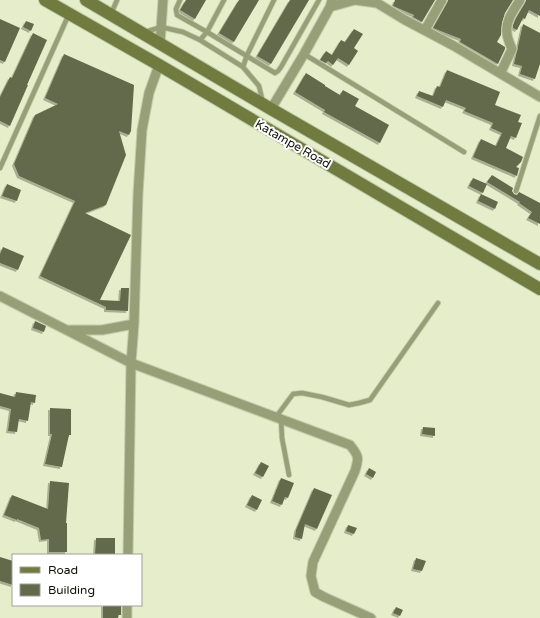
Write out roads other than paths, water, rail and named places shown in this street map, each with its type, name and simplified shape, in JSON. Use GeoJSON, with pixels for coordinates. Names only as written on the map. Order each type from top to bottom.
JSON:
{"type":"FeatureCollection","features":[{"type":"Feature","properties":{"kind":"main road","name":"Katampe Road"},"geometry":{"type":"LineString","coordinates":[[45,0],[540,288]]}},
{"type":"Feature","properties":{"kind":"main road","name":"Katampe Road"},"geometry":{"type":"LineString","coordinates":[[86,0],[267,107],[540,264]]}},
{"type":"Feature","properties":{"kind":"street"},"geometry":{"type":"LineString","coordinates":[[160,44],[163,0]]}},
{"type":"Feature","properties":{"kind":"street"},"geometry":{"type":"LineString","coordinates":[[267,107],[304,54],[331,4],[355,0],[376,3],[501,72],[540,97]]}},
{"type":"Feature","properties":{"kind":"street"},"geometry":{"type":"LineString","coordinates":[[425,30],[442,0]]}},
{"type":"Feature","properties":{"kind":"street"},"geometry":{"type":"LineString","coordinates":[[501,72],[512,49],[507,34],[507,25],[520,0]]}},
{"type":"Feature","properties":{"kind":"street"},"geometry":{"type":"LineString","coordinates":[[128,554],[131,362],[142,130],[149,93],[159,65]]}},
{"type":"Feature","properties":{"kind":"street"},"geometry":{"type":"LineString","coordinates":[[0,296],[131,362],[350,445],[356,453],[358,461],[355,471],[313,562],[311,576],[315,592],[371,618]]}},
{"type":"Feature","properties":{"kind":"street"},"geometry":{"type":"LineString","coordinates":[[68,330],[102,330],[134,324]]}},
{"type":"Feature","properties":{"kind":"street"},"geometry":{"type":"LineString","coordinates":[[127,606],[127,618]]}},
{"type":"Feature","properties":{"kind":"lane"},"geometry":{"type":"LineString","coordinates":[[111,14],[117,0]]}},
{"type":"Feature","properties":{"kind":"lane"},"geometry":{"type":"LineString","coordinates":[[180,0],[176,10],[177,15],[275,72],[278,71],[319,0]]}},
{"type":"Feature","properties":{"kind":"lane"},"geometry":{"type":"LineString","coordinates":[[200,40],[207,32],[224,0]]}},
{"type":"Feature","properties":{"kind":"lane"},"geometry":{"type":"LineString","coordinates":[[243,67],[247,55],[274,0]]}},
{"type":"Feature","properties":{"kind":"lane"},"geometry":{"type":"LineString","coordinates":[[0,168],[69,14]]}},
{"type":"Feature","properties":{"kind":"lane"},"geometry":{"type":"LineString","coordinates":[[142,33],[161,27],[183,32],[200,40],[243,67],[259,86],[267,107]]}},
{"type":"Feature","properties":{"kind":"lane"},"geometry":{"type":"LineString","coordinates":[[304,54],[464,152]]}},
{"type":"Feature","properties":{"kind":"lane"},"geometry":{"type":"LineString","coordinates":[[516,191],[540,116]]}},
{"type":"Feature","properties":{"kind":"lane"},"geometry":{"type":"LineString","coordinates":[[289,475],[278,418],[293,394],[302,392],[349,405],[370,400],[438,303]]}}]}
